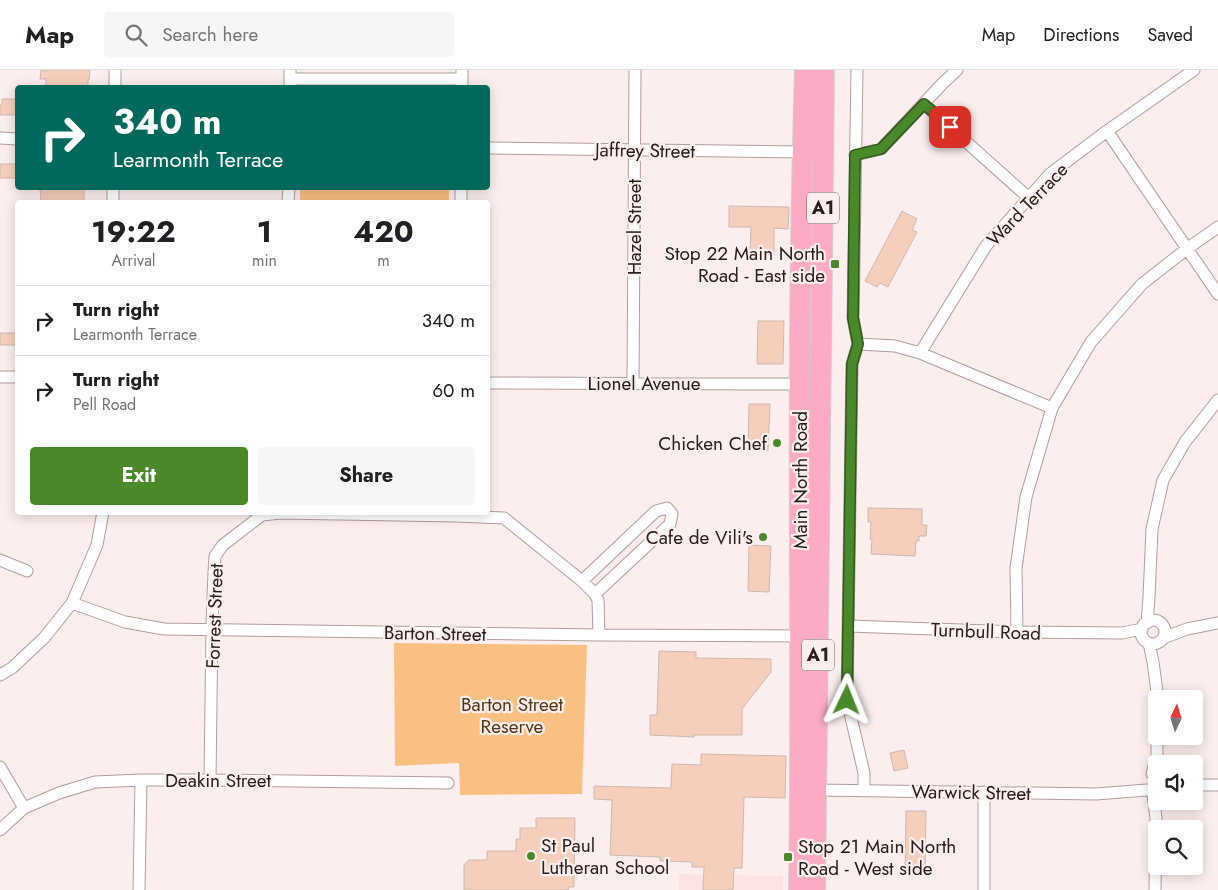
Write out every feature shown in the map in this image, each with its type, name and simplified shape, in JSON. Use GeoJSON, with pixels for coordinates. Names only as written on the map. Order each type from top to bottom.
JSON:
{"type":"FeatureCollection","features":[{"type":"Feature","properties":{"kind":"highway","name":"Main North Road"},"geometry":{"type":"LineString","coordinates":[[805,70],[800,384],[801,636],[815,890]]}},
{"type":"Feature","properties":{"kind":"highway","name":"Main North Road"},"geometry":{"type":"LineString","coordinates":[[799,890],[809,790],[824,70]]}},
{"type":"Feature","properties":{"kind":"highway"},"geometry":{"type":"LineString","coordinates":[[803,152],[823,152]]}},
{"type":"Feature","properties":{"kind":"street"},"geometry":{"type":"LineString","coordinates":[[115,70],[115,85]]}},
{"type":"Feature","properties":{"kind":"street","name":"Hazel Street"},"geometry":{"type":"LineString","coordinates":[[633,383],[635,70]]}},
{"type":"Feature","properties":{"kind":"street"},"geometry":{"type":"LineString","coordinates":[[857,70],[853,318],[858,344],[852,364],[847,700],[864,774],[864,791]]}},
{"type":"Feature","properties":{"kind":"street"},"geometry":{"type":"LineString","coordinates":[[855,155],[881,149],[957,70]]}},
{"type":"Feature","properties":{"kind":"street","name":"Ward Terrace"},"geometry":{"type":"LineString","coordinates":[[920,353],[986,246],[1050,174],[1190,71]]}},
{"type":"Feature","properties":{"kind":"street"},"geometry":{"type":"LineString","coordinates":[[290,79],[462,79]]}},
{"type":"Feature","properties":{"kind":"street"},"geometry":{"type":"LineString","coordinates":[[924,104],[1029,198]]}},
{"type":"Feature","properties":{"kind":"street"},"geometry":{"type":"LineString","coordinates":[[1107,131],[1218,294]]}},
{"type":"Feature","properties":{"kind":"street"},"geometry":{"type":"LineString","coordinates":[[0,138],[15,139]]}},
{"type":"Feature","properties":{"kind":"street","name":"Jaffrey Street"},"geometry":{"type":"LineString","coordinates":[[490,148],[803,152]]}},
{"type":"Feature","properties":{"kind":"street"},"geometry":{"type":"LineString","coordinates":[[1017,632],[1016,568],[1026,497],[1052,408],[1091,342],[1142,284],[1188,248],[1218,228]]}},
{"type":"Feature","properties":{"kind":"street"},"geometry":{"type":"LineString","coordinates":[[858,344],[895,346],[920,353],[1052,408]]}},
{"type":"Feature","properties":{"kind":"street"},"geometry":{"type":"LineString","coordinates":[[0,377],[15,377]]}},
{"type":"Feature","properties":{"kind":"street","name":"Lionel Avenue"},"geometry":{"type":"LineString","coordinates":[[490,383],[800,384]]}},
{"type":"Feature","properties":{"kind":"street"},"geometry":{"type":"LineString","coordinates":[[1157,690],[1149,597],[1152,530],[1164,480],[1185,442],[1218,400]]}},
{"type":"Feature","properties":{"kind":"street"},"geometry":{"type":"LineString","coordinates":[[582,581],[656,511],[667,508],[672,514],[670,524],[595,594],[598,600],[599,635]]}},
{"type":"Feature","properties":{"kind":"street"},"geometry":{"type":"LineString","coordinates":[[0,675],[12,668],[44,638],[72,603],[97,545],[102,515]]}},
{"type":"Feature","properties":{"kind":"street","name":"Forrest Street"},"geometry":{"type":"LineString","coordinates":[[210,780],[212,631],[216,556],[223,545],[262,515]]}},
{"type":"Feature","properties":{"kind":"street","name":"Forrest Street"},"geometry":{"type":"LineString","coordinates":[[470,515],[504,518],[582,581],[595,594]]}},
{"type":"Feature","properties":{"kind":"street"},"geometry":{"type":"LineString","coordinates":[[0,560],[27,571]]}},
{"type":"Feature","properties":{"kind":"street","name":"Barton Street"},"geometry":{"type":"LineString","coordinates":[[72,603],[125,622],[164,630],[801,636]]}},
{"type":"Feature","properties":{"kind":"street","name":"Turnbull Road"},"geometry":{"type":"LineString","coordinates":[[849,626],[1017,632],[1152,633],[1218,623]]}},
{"type":"Feature","properties":{"kind":"street"},"geometry":{"type":"LineString","coordinates":[[0,767],[24,808]]}},
{"type":"Feature","properties":{"kind":"street"},"geometry":{"type":"LineString","coordinates":[[139,890],[141,780]]}},
{"type":"Feature","properties":{"kind":"street","name":"Deakin Street"},"geometry":{"type":"LineString","coordinates":[[0,830],[24,808],[59,793],[95,782],[210,780],[448,783]]}},
{"type":"Feature","properties":{"kind":"street"},"geometry":{"type":"LineString","coordinates":[[1203,784],[1218,785]]}},
{"type":"Feature","properties":{"kind":"street","name":"Warwick Street"},"geometry":{"type":"LineString","coordinates":[[809,790],[1096,794],[1148,788]]}},
{"type":"Feature","properties":{"kind":"street"},"geometry":{"type":"LineString","coordinates":[[984,792],[984,890]]}},
{"type":"Feature","properties":{"kind":"street"},"geometry":{"type":"LineString","coordinates":[[1155,810],[1155,890]]}},
{"type":"Feature","properties":{"kind":"shaded area"},"geometry":{"type":"Polygon","coordinates":[[[679,874],[783,876],[783,890],[679,890],[679,874]]]}},
{"type":"Feature","properties":{"kind":"green space"},"geometry":{"type":"Polygon","coordinates":[[[300,190],[449,190],[449,200],[300,200],[300,190]]]}},
{"type":"Feature","properties":{"kind":"green space","name":"Barton Street Reserve"},"geometry":{"type":"Polygon","coordinates":[[[394,643],[587,645],[582,794],[460,795],[459,763],[395,766],[394,643]]]}},
{"type":"Feature","properties":{"kind":"building"},"geometry":{"type":"Polygon","coordinates":[[[41,70],[90,70],[88,85],[46,85],[46,79],[40,79],[41,70]]]}},
{"type":"Feature","properties":{"kind":"building"},"geometry":{"type":"Polygon","coordinates":[[[2,99],[15,99],[15,115],[0,115],[0,105],[2,105],[2,99]]]}},
{"type":"Feature","properties":{"kind":"building"},"geometry":{"type":"Polygon","coordinates":[[[0,164],[15,164],[15,178],[0,178],[0,164]]]}},
{"type":"Feature","properties":{"kind":"building"},"geometry":{"type":"Polygon","coordinates":[[[40,190],[84,190],[84,200],[41,200],[40,190]]]}},
{"type":"Feature","properties":{"kind":"building"},"geometry":{"type":"Polygon","coordinates":[[[729,206],[789,207],[788,229],[774,228],[774,254],[750,253],[751,227],[729,227],[729,206]]]}},
{"type":"Feature","properties":{"kind":"building"},"geometry":{"type":"Polygon","coordinates":[[[902,211],[917,219],[912,230],[917,232],[888,287],[880,283],[877,287],[865,281],[902,211]]]}},
{"type":"Feature","properties":{"kind":"building"},"geometry":{"type":"Polygon","coordinates":[[[758,321],[784,321],[783,364],[757,364],[758,321]]]}},
{"type":"Feature","properties":{"kind":"building"},"geometry":{"type":"Polygon","coordinates":[[[0,333],[15,333],[15,345],[0,345],[0,333]]]}},
{"type":"Feature","properties":{"kind":"building"},"geometry":{"type":"Polygon","coordinates":[[[749,404],[770,404],[768,451],[748,450],[749,404]]]}},
{"type":"Feature","properties":{"kind":"building"},"geometry":{"type":"Polygon","coordinates":[[[868,508],[922,509],[922,525],[927,525],[926,536],[919,536],[919,541],[916,541],[915,556],[871,554],[871,522],[868,522],[868,508]]]}},
{"type":"Feature","properties":{"kind":"building"},"geometry":{"type":"Polygon","coordinates":[[[749,545],[771,546],[769,592],[748,591],[749,545]]]}},
{"type":"Feature","properties":{"kind":"building"},"geometry":{"type":"Polygon","coordinates":[[[659,651],[696,652],[696,658],[771,659],[771,672],[742,709],[742,735],[694,735],[694,737],[650,735],[650,715],[657,715],[659,651]]]}},
{"type":"Feature","properties":{"kind":"building"},"geometry":{"type":"Polygon","coordinates":[[[904,750],[908,768],[894,771],[890,753],[904,750]]]}},
{"type":"Feature","properties":{"kind":"building"},"geometry":{"type":"Polygon","coordinates":[[[701,754],[786,756],[785,798],[744,797],[742,868],[734,868],[733,890],[703,890],[704,867],[692,867],[692,862],[660,861],[660,857],[610,855],[612,800],[594,799],[594,786],[671,788],[672,764],[701,765],[701,754]]]}},
{"type":"Feature","properties":{"kind":"building"},"geometry":{"type":"Polygon","coordinates":[[[906,811],[926,811],[925,875],[905,875],[906,811]]]}},
{"type":"Feature","properties":{"kind":"building","name":"St Paul Lutheran School"},"geometry":{"type":"Polygon","coordinates":[[[536,818],[575,818],[574,887],[569,887],[568,890],[464,890],[464,865],[469,860],[487,860],[487,851],[516,851],[516,839],[520,839],[520,828],[536,828],[536,818]]]}},
{"type":"Feature","properties":{"kind":"place","name":"Stop 22 Main North Road - East side"},"geometry":{"type":"Point","coordinates":[835,264]}},
{"type":"Feature","properties":{"kind":"place","name":"Chicken Chef"},"geometry":{"type":"Point","coordinates":[777,443]}},
{"type":"Feature","properties":{"kind":"place","name":"Cafe de Vili's"},"geometry":{"type":"Point","coordinates":[763,537]}},
{"type":"Feature","properties":{"kind":"place","name":"St Paul Lutheran School"},"geometry":{"type":"Point","coordinates":[531,856]}},
{"type":"Feature","properties":{"kind":"place","name":"Stop 21 Main North Road - West side"},"geometry":{"type":"Point","coordinates":[788,857]}},
{"type":"Feature","properties":{"kind":"route"},"geometry":{"type":"LineString","coordinates":[[847,700],[852,364],[858,344],[853,318],[855,155],[881,149],[924,104],[950,127]]}}]}
